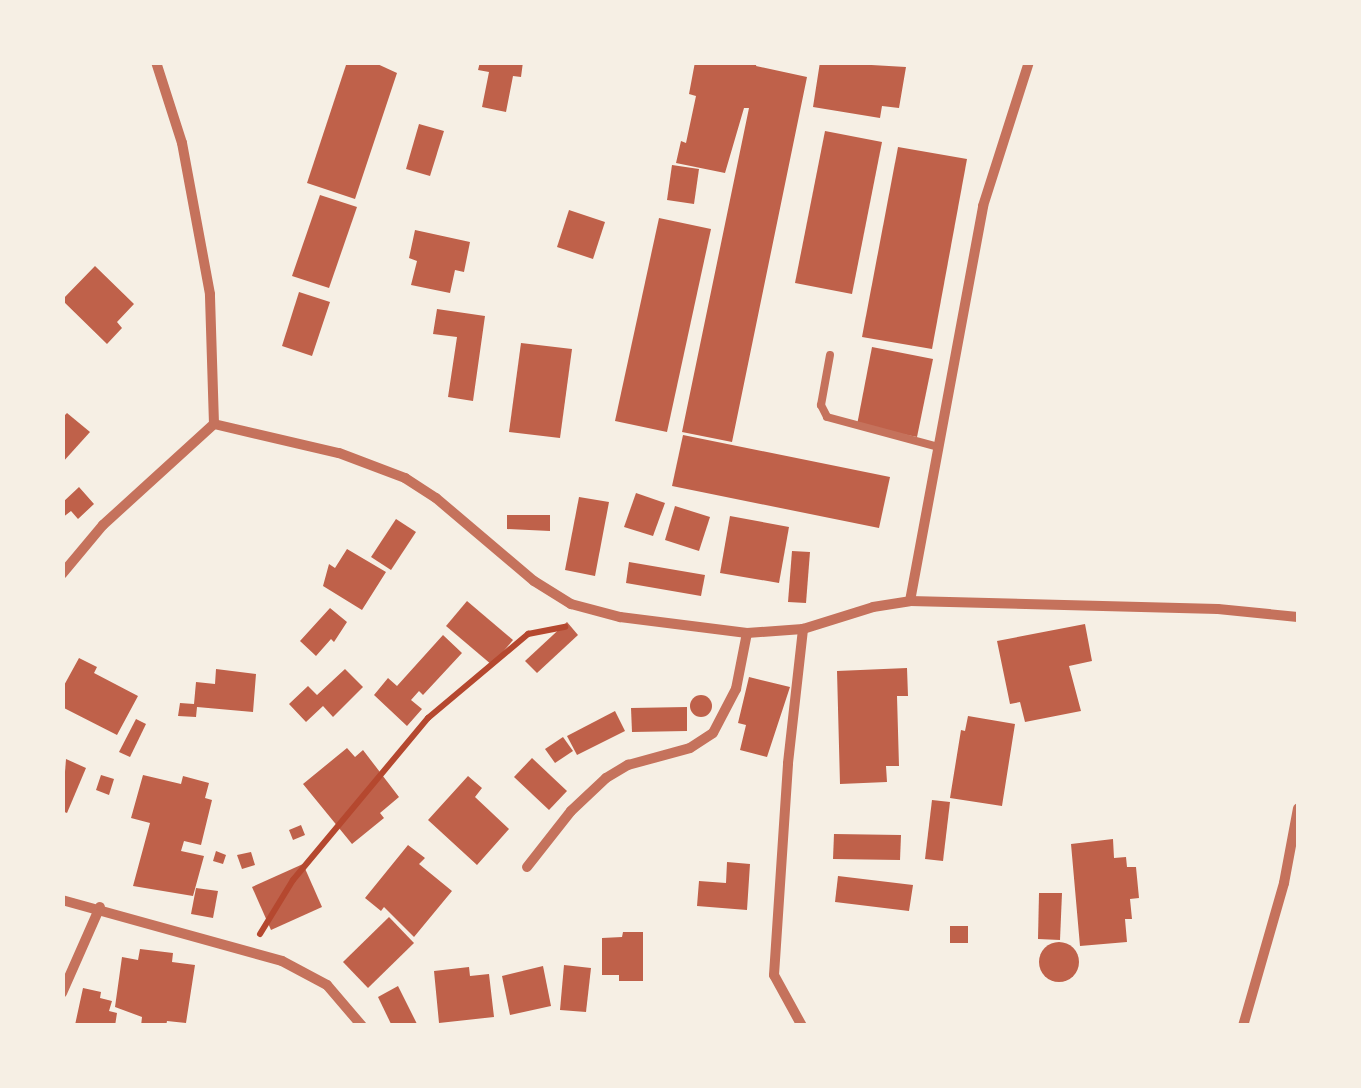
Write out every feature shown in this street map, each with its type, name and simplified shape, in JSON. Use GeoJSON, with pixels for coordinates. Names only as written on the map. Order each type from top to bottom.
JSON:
{"type":"FeatureCollection","features":[{"type":"Feature","properties":{"kind":"street"},"geometry":{"type":"LineString","coordinates":[[62,574],[103,525],[214,424],[210,294],[182,143],[156,62]]}},
{"type":"Feature","properties":{"kind":"street"},"geometry":{"type":"LineString","coordinates":[[910,601],[983,206],[1029,62]]}},
{"type":"Feature","properties":{"kind":"street"},"geometry":{"type":"LineString","coordinates":[[214,424],[339,452],[404,478],[436,498],[534,581],[570,604],[620,617],[747,633],[803,628],[873,607],[910,601],[1218,609],[1298,616]]}},
{"type":"Feature","properties":{"kind":"street"},"geometry":{"type":"LineString","coordinates":[[802,1026],[774,975],[788,762],[803,628]]}},
{"type":"Feature","properties":{"kind":"street"},"geometry":{"type":"LineString","coordinates":[[528,867],[571,811],[606,778],[628,765],[690,748],[713,733],[736,690],[747,633]]}},
{"type":"Feature","properties":{"kind":"street"},"geometry":{"type":"LineString","coordinates":[[1243,1026],[1284,883],[1298,808]]}},
{"type":"Feature","properties":{"kind":"street"},"geometry":{"type":"LineString","coordinates":[[62,900],[251,950],[328,985],[362,1026]]}},
{"type":"Feature","properties":{"kind":"street"},"geometry":{"type":"LineString","coordinates":[[62,993],[100,907]]}},
{"type":"Feature","properties":{"kind":"lane"},"geometry":{"type":"LineString","coordinates":[[830,355],[821,404],[828,417],[938,447]]}},
{"type":"Feature","properties":{"kind":"path"},"geometry":{"type":"LineString","coordinates":[[251,950],[293,880],[428,718],[528,634],[620,617]]}},
{"type":"Feature","properties":{"kind":"building"},"geometry":{"type":"Polygon","coordinates":[[[347,62],[373,62],[397,73],[355,199],[307,183],[347,62]]]}},
{"type":"Feature","properties":{"kind":"building"},"geometry":{"type":"Polygon","coordinates":[[[480,62],[523,62],[521,77],[513,76],[506,112],[482,107],[489,72],[478,70],[480,62]]]}},
{"type":"Feature","properties":{"kind":"building"},"geometry":{"type":"Polygon","coordinates":[[[695,62],[757,62],[756,66],[807,77],[732,442],[682,432],[749,108],[744,108],[725,173],[676,163],[681,141],[686,143],[696,96],[689,94],[695,62]]]}},
{"type":"Feature","properties":{"kind":"building"},"geometry":{"type":"Polygon","coordinates":[[[820,62],[906,67],[899,108],[882,106],[880,118],[813,107],[820,62]]]}},
{"type":"Feature","properties":{"kind":"building"},"geometry":{"type":"Polygon","coordinates":[[[419,124],[444,131],[430,176],[406,169],[419,124]]]}},
{"type":"Feature","properties":{"kind":"building"},"geometry":{"type":"Polygon","coordinates":[[[825,131],[882,142],[852,294],[795,283],[825,131]]]}},
{"type":"Feature","properties":{"kind":"building"},"geometry":{"type":"Polygon","coordinates":[[[898,147],[967,159],[932,349],[862,337],[898,147]]]}},
{"type":"Feature","properties":{"kind":"building"},"geometry":{"type":"Polygon","coordinates":[[[672,165],[699,169],[694,204],[667,200],[672,165]]]}},
{"type":"Feature","properties":{"kind":"building"},"geometry":{"type":"Polygon","coordinates":[[[320,195],[357,207],[329,288],[292,276],[320,195]]]}},
{"type":"Feature","properties":{"kind":"building"},"geometry":{"type":"Polygon","coordinates":[[[569,210],[605,222],[593,259],[557,247],[569,210]]]}},
{"type":"Feature","properties":{"kind":"building"},"geometry":{"type":"Polygon","coordinates":[[[659,218],[711,229],[667,432],[615,421],[659,218]]]}},
{"type":"Feature","properties":{"kind":"building"},"geometry":{"type":"Polygon","coordinates":[[[415,230],[470,242],[464,272],[455,270],[450,293],[411,285],[417,261],[409,258],[415,230]]]}},
{"type":"Feature","properties":{"kind":"building"},"geometry":{"type":"Polygon","coordinates":[[[95,266],[134,304],[117,322],[122,328],[107,344],[62,300],[95,266]]]}},
{"type":"Feature","properties":{"kind":"building"},"geometry":{"type":"Polygon","coordinates":[[[299,292],[330,302],[312,356],[282,346],[299,292]]]}},
{"type":"Feature","properties":{"kind":"building"},"geometry":{"type":"Polygon","coordinates":[[[437,309],[485,316],[473,401],[448,397],[457,337],[433,334],[437,309]]]}},
{"type":"Feature","properties":{"kind":"building"},"geometry":{"type":"Polygon","coordinates":[[[521,343],[572,349],[560,438],[509,432],[521,343]]]}},
{"type":"Feature","properties":{"kind":"building"},"geometry":{"type":"Polygon","coordinates":[[[872,347],[933,359],[917,437],[857,425],[872,347]]]}},
{"type":"Feature","properties":{"kind":"building"},"geometry":{"type":"Polygon","coordinates":[[[67,413],[90,432],[62,463],[62,418],[67,413]]]}},
{"type":"Feature","properties":{"kind":"building"},"geometry":{"type":"Polygon","coordinates":[[[683,435],[890,477],[879,528],[672,486],[683,435]]]}},
{"type":"Feature","properties":{"kind":"building"},"geometry":{"type":"Polygon","coordinates":[[[79,487],[94,504],[78,519],[71,511],[62,518],[62,503],[79,487]]]}},
{"type":"Feature","properties":{"kind":"building"},"geometry":{"type":"Polygon","coordinates":[[[636,493],[665,503],[653,536],[624,527],[636,493]]]}},
{"type":"Feature","properties":{"kind":"building"},"geometry":{"type":"Polygon","coordinates":[[[579,497],[609,502],[595,576],[565,570],[579,497]]]}},
{"type":"Feature","properties":{"kind":"building"},"geometry":{"type":"Polygon","coordinates":[[[675,506],[710,517],[699,551],[665,540],[675,506]]]}},
{"type":"Feature","properties":{"kind":"building"},"geometry":{"type":"Polygon","coordinates":[[[507,515],[550,515],[550,531],[507,529],[507,515]]]}},
{"type":"Feature","properties":{"kind":"building"},"geometry":{"type":"Polygon","coordinates":[[[730,516],[789,527],[779,583],[720,573],[730,516]]]}},
{"type":"Feature","properties":{"kind":"building"},"geometry":{"type":"Polygon","coordinates":[[[396,519],[416,532],[391,570],[371,557],[396,519]]]}},
{"type":"Feature","properties":{"kind":"building"},"geometry":{"type":"Polygon","coordinates":[[[347,549],[386,572],[362,610],[323,586],[329,564],[335,568],[347,549]]]}},
{"type":"Feature","properties":{"kind":"building"},"geometry":{"type":"Polygon","coordinates":[[[792,551],[810,552],[806,603],[788,602],[792,551]]]}},
{"type":"Feature","properties":{"kind":"building"},"geometry":{"type":"Polygon","coordinates":[[[629,562],[705,575],[701,596],[626,583],[629,562]]]}},
{"type":"Feature","properties":{"kind":"building"},"geometry":{"type":"Polygon","coordinates":[[[467,601],[513,640],[492,665],[446,626],[467,601]]]}},
{"type":"Feature","properties":{"kind":"building"},"geometry":{"type":"Polygon","coordinates":[[[330,608],[347,622],[334,642],[331,639],[316,656],[300,641],[330,608]]]}},
{"type":"Feature","properties":{"kind":"building"},"geometry":{"type":"Polygon","coordinates":[[[567,622],[578,635],[537,673],[525,661],[567,622]]]}},
{"type":"Feature","properties":{"kind":"building"},"geometry":{"type":"Polygon","coordinates":[[[1085,624],[1092,661],[1069,666],[1081,711],[1025,722],[1020,702],[1010,704],[997,641],[1085,624]]]}},
{"type":"Feature","properties":{"kind":"building"},"geometry":{"type":"Polygon","coordinates":[[[443,635],[462,653],[423,695],[419,691],[411,700],[422,709],[407,726],[374,695],[388,678],[397,686],[443,635]]]}},
{"type":"Feature","properties":{"kind":"building"},"geometry":{"type":"Polygon","coordinates":[[[79,658],[97,667],[94,673],[138,696],[117,735],[62,707],[62,689],[79,658]]]}},
{"type":"Feature","properties":{"kind":"building"},"geometry":{"type":"Polygon","coordinates":[[[907,668],[908,696],[897,696],[899,766],[886,766],[887,782],[840,784],[837,671],[907,668]]]}},
{"type":"Feature","properties":{"kind":"building"},"geometry":{"type":"Polygon","coordinates":[[[216,669],[256,674],[253,712],[197,707],[196,717],[178,716],[180,703],[194,704],[196,682],[215,684],[216,669]]]}},
{"type":"Feature","properties":{"kind":"building"},"geometry":{"type":"Polygon","coordinates":[[[345,669],[363,687],[333,717],[323,706],[306,722],[289,704],[308,686],[317,695],[345,669]]]}},
{"type":"Feature","properties":{"kind":"building"},"geometry":{"type":"Polygon","coordinates":[[[749,677],[790,687],[767,757],[740,750],[746,725],[738,723],[749,677]]]}},
{"type":"Feature","properties":{"kind":"building"},"geometry":{"type":"Polygon","coordinates":[[[701,695],[709,698],[709,714],[701,717],[693,714],[690,706],[693,698],[701,695]]]}},
{"type":"Feature","properties":{"kind":"building"},"geometry":{"type":"Polygon","coordinates":[[[687,707],[687,731],[632,732],[631,708],[687,707]]]}},
{"type":"Feature","properties":{"kind":"building"},"geometry":{"type":"Polygon","coordinates":[[[615,711],[625,731],[577,755],[567,736],[615,711]]]}},
{"type":"Feature","properties":{"kind":"building"},"geometry":{"type":"Polygon","coordinates":[[[968,716],[1015,724],[1002,806],[950,798],[961,730],[965,731],[968,716]]]}},
{"type":"Feature","properties":{"kind":"building"},"geometry":{"type":"Polygon","coordinates":[[[136,719],[146,724],[130,757],[119,752],[136,719]]]}},
{"type":"Feature","properties":{"kind":"building"},"geometry":{"type":"Polygon","coordinates":[[[563,737],[573,751],[555,763],[545,749],[563,737]]]}},
{"type":"Feature","properties":{"kind":"building"},"geometry":{"type":"Polygon","coordinates":[[[347,748],[355,757],[363,750],[399,797],[380,813],[384,818],[352,844],[303,784],[347,748]]]}},
{"type":"Feature","properties":{"kind":"building"},"geometry":{"type":"Polygon","coordinates":[[[532,758],[567,791],[549,810],[514,777],[532,758]]]}},
{"type":"Feature","properties":{"kind":"building"},"geometry":{"type":"Polygon","coordinates":[[[66,759],[86,768],[67,813],[62,811],[66,759]]]}},
{"type":"Feature","properties":{"kind":"building"},"geometry":{"type":"Polygon","coordinates":[[[101,775],[114,779],[109,795],[96,790],[101,775]]]}},
{"type":"Feature","properties":{"kind":"building"},"geometry":{"type":"Polygon","coordinates":[[[143,775],[181,784],[183,776],[209,783],[205,798],[212,800],[201,845],[184,841],[181,851],[204,856],[193,896],[133,886],[150,823],[131,818],[143,775]]]}},
{"type":"Feature","properties":{"kind":"building"},"geometry":{"type":"Polygon","coordinates":[[[468,776],[482,788],[475,797],[509,829],[477,865],[428,820],[468,776]]]}},
{"type":"Feature","properties":{"kind":"building"},"geometry":{"type":"Polygon","coordinates":[[[932,800],[950,802],[943,861],[925,859],[932,800]]]}},
{"type":"Feature","properties":{"kind":"building"},"geometry":{"type":"Polygon","coordinates":[[[301,825],[305,835],[293,840],[289,830],[301,825]]]}},
{"type":"Feature","properties":{"kind":"building"},"geometry":{"type":"Polygon","coordinates":[[[834,834],[901,835],[900,860],[833,859],[834,834]]]}},
{"type":"Feature","properties":{"kind":"building"},"geometry":{"type":"Polygon","coordinates":[[[1113,839],[1114,858],[1126,857],[1127,867],[1136,867],[1139,898],[1130,899],[1132,919],[1125,919],[1127,942],[1080,946],[1071,844],[1113,839]]]}},
{"type":"Feature","properties":{"kind":"building"},"geometry":{"type":"Polygon","coordinates":[[[408,845],[425,858],[419,864],[452,891],[414,937],[384,907],[381,911],[365,898],[408,845]]]}},
{"type":"Feature","properties":{"kind":"building"},"geometry":{"type":"Polygon","coordinates":[[[216,851],[226,855],[223,864],[213,861],[216,851]]]}},
{"type":"Feature","properties":{"kind":"building"},"geometry":{"type":"Polygon","coordinates":[[[251,852],[255,865],[242,869],[237,855],[251,852]]]}},
{"type":"Feature","properties":{"kind":"building"},"geometry":{"type":"Polygon","coordinates":[[[727,862],[750,864],[747,910],[697,906],[699,881],[726,883],[727,862]]]}},
{"type":"Feature","properties":{"kind":"building"},"geometry":{"type":"Polygon","coordinates":[[[303,864],[322,907],[271,930],[252,887],[303,864]]]}},
{"type":"Feature","properties":{"kind":"building"},"geometry":{"type":"Polygon","coordinates":[[[838,876],[913,885],[909,911],[835,902],[838,876]]]}},
{"type":"Feature","properties":{"kind":"building"},"geometry":{"type":"Polygon","coordinates":[[[196,888],[218,891],[213,918],[191,914],[196,888]]]}},
{"type":"Feature","properties":{"kind":"building"},"geometry":{"type":"Polygon","coordinates":[[[1039,893],[1062,893],[1060,940],[1038,939],[1039,893]]]}},
{"type":"Feature","properties":{"kind":"building"},"geometry":{"type":"Polygon","coordinates":[[[389,917],[414,943],[368,988],[343,962],[389,917]]]}},
{"type":"Feature","properties":{"kind":"building"},"geometry":{"type":"Polygon","coordinates":[[[950,926],[968,926],[968,943],[950,943],[950,926]]]}},
{"type":"Feature","properties":{"kind":"building"},"geometry":{"type":"Polygon","coordinates":[[[623,932],[643,932],[643,981],[619,981],[619,975],[602,975],[602,938],[622,937],[623,932]]]}},
{"type":"Feature","properties":{"kind":"building"},"geometry":{"type":"Polygon","coordinates":[[[1059,942],[1073,948],[1079,962],[1073,976],[1059,982],[1045,976],[1039,962],[1045,948],[1059,942]]]}},
{"type":"Feature","properties":{"kind":"building"},"geometry":{"type":"Polygon","coordinates":[[[140,949],[173,953],[172,962],[195,965],[186,1023],[167,1021],[166,1026],[141,1026],[142,1017],[115,1007],[122,957],[138,960],[140,949]]]}},
{"type":"Feature","properties":{"kind":"building"},"geometry":{"type":"Polygon","coordinates":[[[564,965],[591,968],[586,1012],[560,1010],[564,965]]]}},
{"type":"Feature","properties":{"kind":"building"},"geometry":{"type":"Polygon","coordinates":[[[543,966],[551,1006],[510,1015],[502,976],[543,966]]]}},
{"type":"Feature","properties":{"kind":"building"},"geometry":{"type":"Polygon","coordinates":[[[469,967],[470,976],[489,974],[494,1017],[439,1023],[434,971],[469,967]]]}},
{"type":"Feature","properties":{"kind":"building"},"geometry":{"type":"Polygon","coordinates":[[[398,986],[418,1026],[392,1026],[378,997],[398,986]]]}},
{"type":"Feature","properties":{"kind":"building"},"geometry":{"type":"Polygon","coordinates":[[[83,988],[101,992],[100,998],[112,1001],[109,1011],[117,1013],[115,1026],[75,1025],[83,988]]]}}]}
